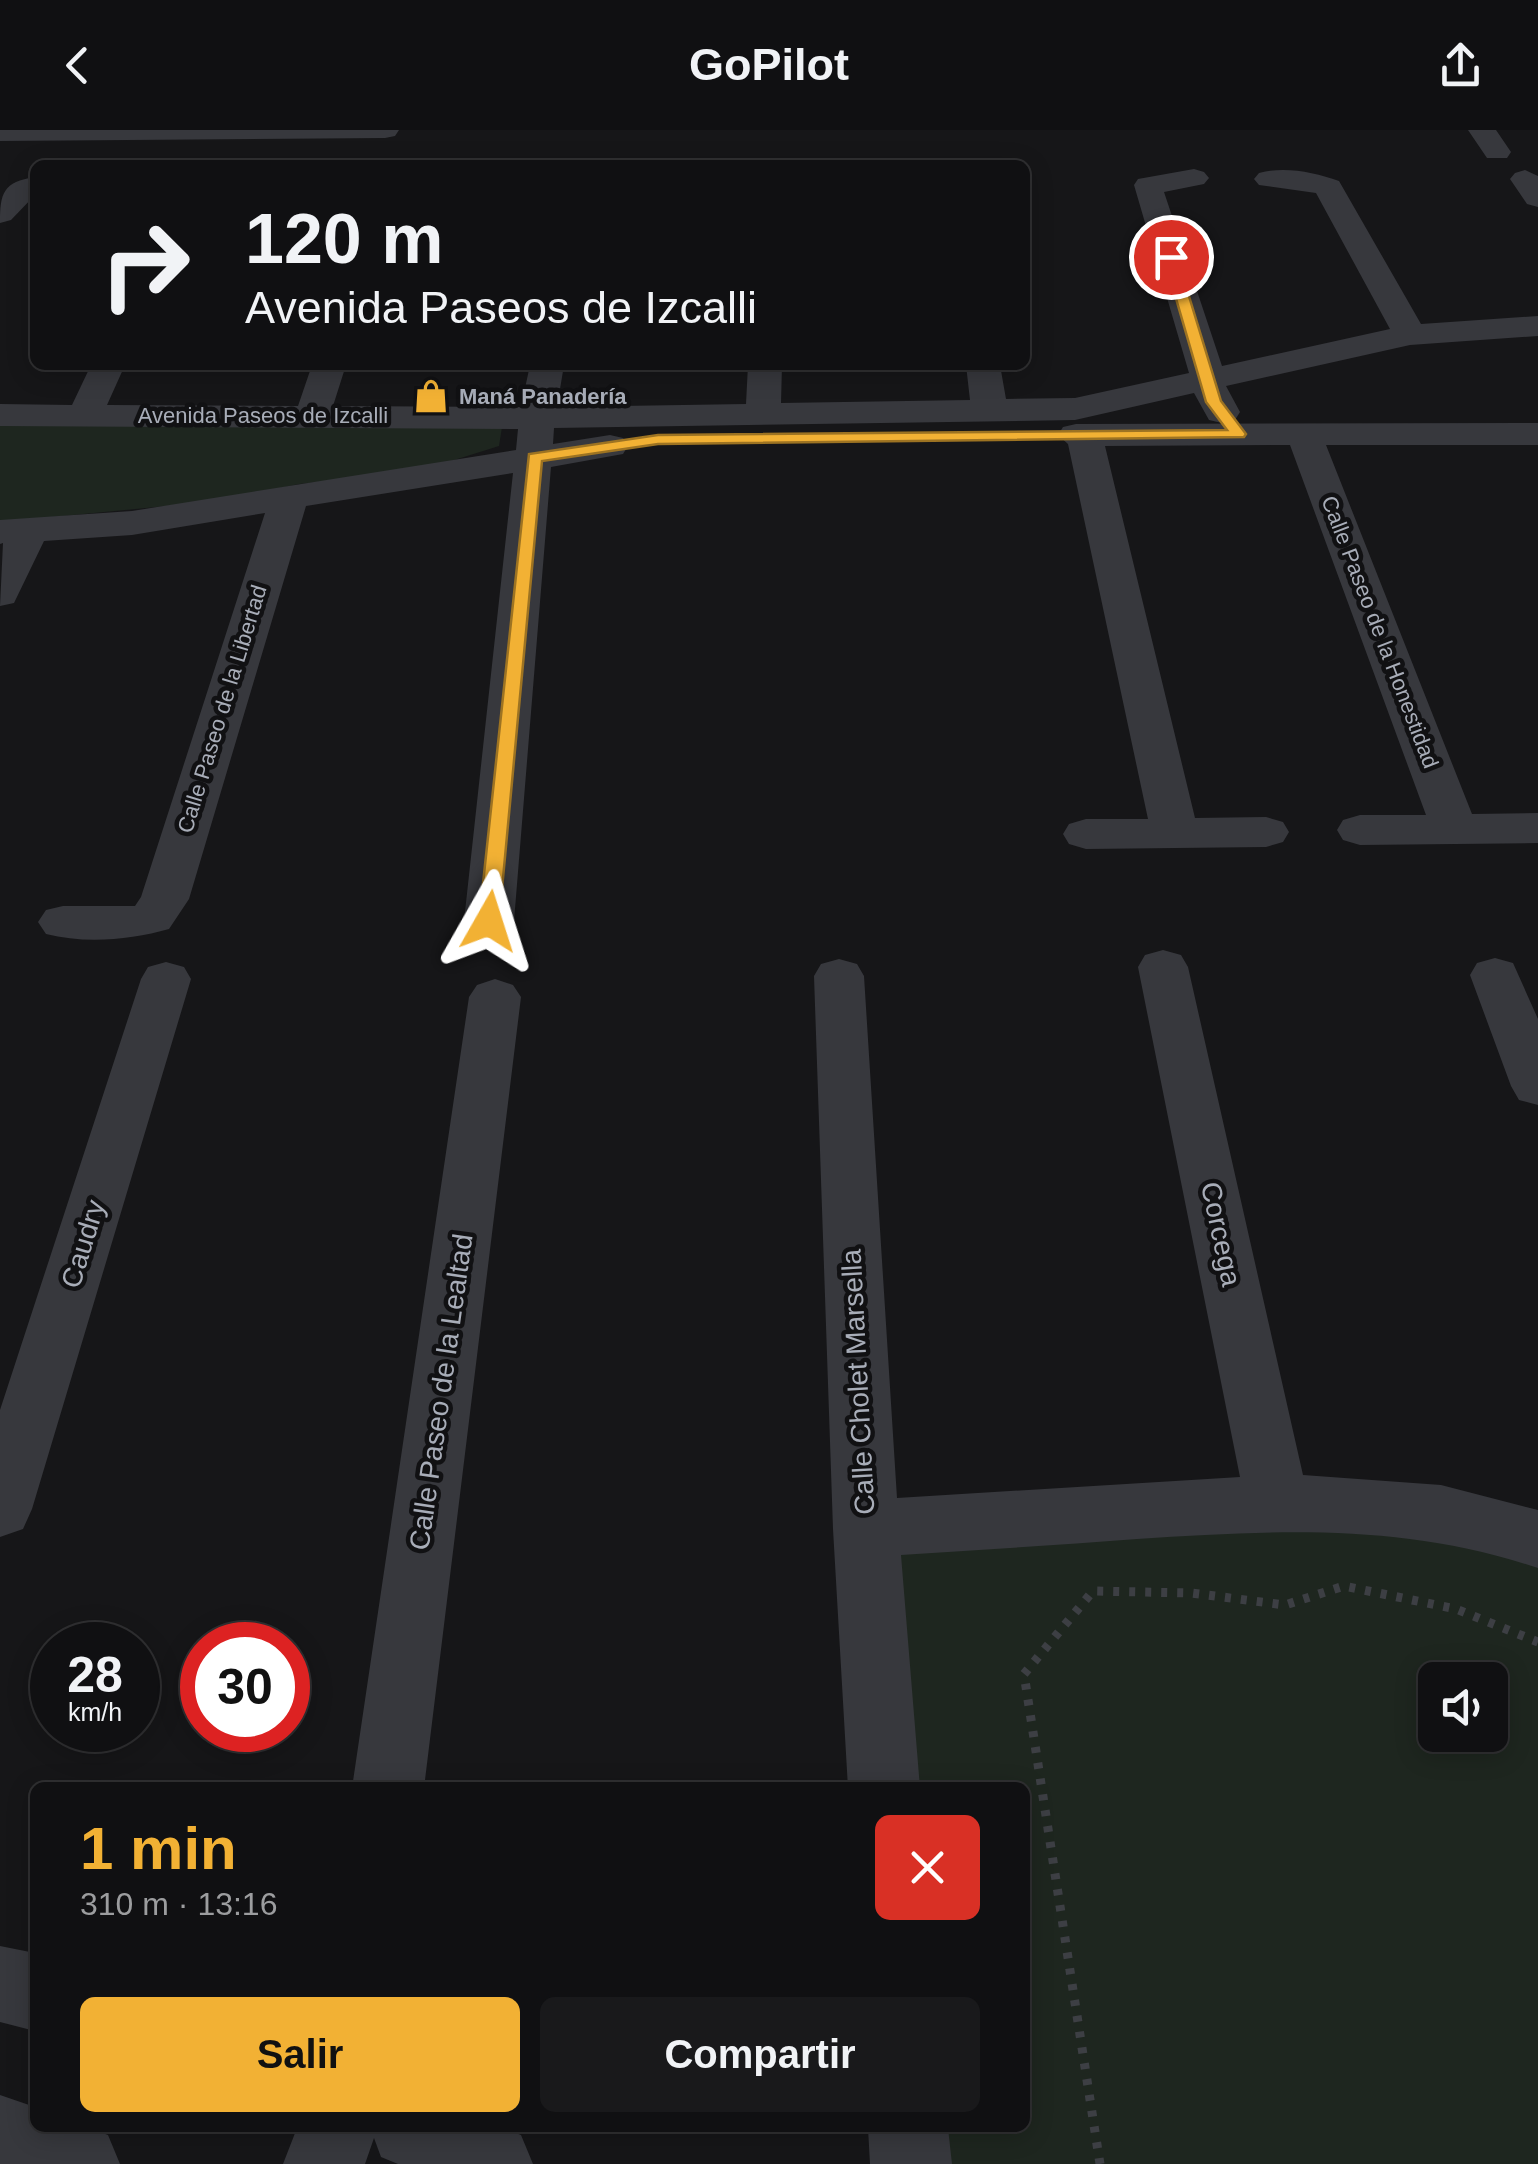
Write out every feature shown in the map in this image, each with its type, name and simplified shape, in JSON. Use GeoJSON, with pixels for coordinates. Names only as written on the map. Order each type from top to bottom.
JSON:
{"type":"FeatureCollection","features":[{"type":"Feature","properties":{"kind":"street"},"geometry":{"type":"LineString","coordinates":[[0,132],[386,130]]}},
{"type":"Feature","properties":{"kind":"street"},"geometry":{"type":"LineString","coordinates":[[1194,178],[1149,185],[1214,402],[1238,434]]}},
{"type":"Feature","properties":{"kind":"street"},"geometry":{"type":"LineString","coordinates":[[1269,180],[1322,183],[1410,335]]}},
{"type":"Feature","properties":{"kind":"street"},"geometry":{"type":"LineString","coordinates":[[0,214],[28,187]]}},
{"type":"Feature","properties":{"kind":"street","name":"Avenida Paseos de Izcalli"},"geometry":{"type":"LineString","coordinates":[[0,415],[537,418],[990,414],[1075,409],[1132,399],[1410,335],[1538,326]]}},
{"type":"Feature","properties":{"kind":"street"},"geometry":{"type":"LineString","coordinates":[[85,415],[106,370]]}},
{"type":"Feature","properties":{"kind":"street"},"geometry":{"type":"LineString","coordinates":[[314,414],[327,370]]}},
{"type":"Feature","properties":{"kind":"street"},"geometry":{"type":"LineString","coordinates":[[489,921],[537,418],[546,370]]}},
{"type":"Feature","properties":{"kind":"street"},"geometry":{"type":"LineString","coordinates":[[762,415],[765,370]]}},
{"type":"Feature","properties":{"kind":"street"},"geometry":{"type":"LineString","coordinates":[[984,370],[990,414]]}},
{"type":"Feature","properties":{"kind":"street"},"geometry":{"type":"LineString","coordinates":[[0,594],[14,532],[132,523],[658,439],[1538,434]]}},
{"type":"Feature","properties":{"kind":"street"},"geometry":{"type":"LineString","coordinates":[[1084,435],[1174,833]]}},
{"type":"Feature","properties":{"kind":"street","name":"Calle Paseo de la Honestidad"},"geometry":{"type":"LineString","coordinates":[[1304,435],[1455,828]]}},
{"type":"Feature","properties":{"kind":"street","name":"Calle Paseo de la Libertad"},"geometry":{"type":"LineString","coordinates":[[64,922],[137,922],[152,918],[165,899],[275,535],[290,498]]}},
{"type":"Feature","properties":{"kind":"street"},"geometry":{"type":"LineString","coordinates":[[1360,830],[1538,828]]}},
{"type":"Feature","properties":{"kind":"street"},"geometry":{"type":"LineString","coordinates":[[1086,834],[1266,832]]}},
{"type":"Feature","properties":{"kind":"street","name":"Corcega"},"geometry":{"type":"LineString","coordinates":[[1163,967],[1277,1502]]}},
{"type":"Feature","properties":{"kind":"street"},"geometry":{"type":"LineString","coordinates":[[1495,975],[1538,1086]]}},
{"type":"Feature","properties":{"kind":"street","name":"Calle Cholet Marsella"},"geometry":{"type":"LineString","coordinates":[[839,976],[866,1529],[884,1782]]}},
{"type":"Feature","properties":{"kind":"street","name":"Caudry"},"geometry":{"type":"LineString","coordinates":[[0,1509],[166,979]]}},
{"type":"Feature","properties":{"kind":"street","name":"Calle Paseo de la Lealtad"},"geometry":{"type":"LineString","coordinates":[[389,1782],[494,997]]}},
{"type":"Feature","properties":{"kind":"street"},"geometry":{"type":"LineString","coordinates":[[866,1529],[1277,1502],[1421,1507],[1510,1528],[1538,1539]]}},
{"type":"Feature","properties":{"kind":"street"},"geometry":{"type":"LineString","coordinates":[[0,1984],[30,1991]]}},
{"type":"Feature","properties":{"kind":"street"},"geometry":{"type":"LineString","coordinates":[[324,2164],[336,2132]]}},
{"type":"Feature","properties":{"kind":"street"},"geometry":{"type":"LineString","coordinates":[[419,2132],[492,2164]]}},
{"type":"Feature","properties":{"kind":"street"},"geometry":{"type":"LineString","coordinates":[[908,2132],[910,2164]]}},
{"type":"Feature","properties":{"kind":"street"},"geometry":{"type":"LineString","coordinates":[[0,2135],[79,2164]]}},
{"type":"Feature","properties":{"kind":"path"},"geometry":{"type":"LineString","coordinates":[[1100,2164],[1024,1674],[1093,1592],[1191,1592],[1285,1606],[1344,1586],[1456,1609],[1538,1642]]}},
{"type":"Feature","properties":{"kind":"shaded area"},"geometry":{"type":"Polygon","coordinates":[[[0,423],[502,427],[499,446],[416,472],[299,484],[219,501],[0,522],[0,423]]]}},
{"type":"Feature","properties":{"kind":"shaded area"},"geometry":{"type":"Polygon","coordinates":[[[869,1516],[1538,1528],[1538,2164],[904,2164],[902,2132],[1030,2132],[1030,1782],[884,1782],[869,1516]]]}},
{"type":"Feature","properties":{"kind":"place","name":"Maná Panadería"},"geometry":{"type":"Point","coordinates":[431,396]}},
{"type":"Feature","properties":{"kind":"route"},"geometry":{"type":"LineString","coordinates":[[489,921],[535,457],[658,439],[1238,434],[1214,402],[1171,257]]}}]}
